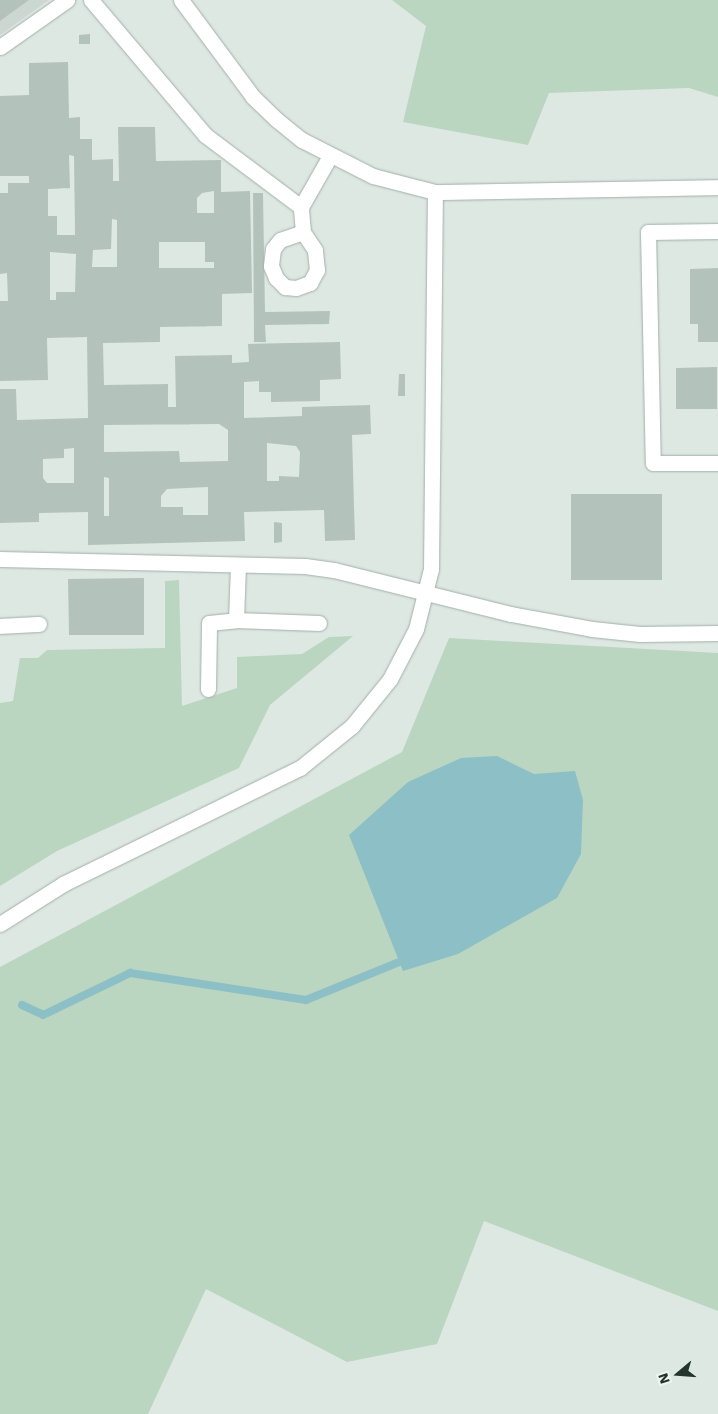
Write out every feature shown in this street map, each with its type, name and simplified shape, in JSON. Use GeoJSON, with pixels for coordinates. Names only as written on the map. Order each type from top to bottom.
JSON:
{"type":"FeatureCollection","features":[{"type":"Feature","properties":{"kind":"street"},"geometry":{"type":"LineString","coordinates":[[0,47],[67,0]]}},
{"type":"Feature","properties":{"kind":"street"},"geometry":{"type":"LineString","coordinates":[[91,0],[205,135],[300,207]]}},
{"type":"Feature","properties":{"kind":"street"},"geometry":{"type":"LineString","coordinates":[[181,0],[253,97],[302,140],[330,156],[373,176],[435,192],[718,187]]}},
{"type":"Feature","properties":{"kind":"street"},"geometry":{"type":"LineString","coordinates":[[303,232],[300,207],[330,156]]}},
{"type":"Feature","properties":{"kind":"street"},"geometry":{"type":"LineString","coordinates":[[0,924],[63,884],[266,786],[326,748],[352,726],[390,679],[416,630],[427,593],[433,546],[435,192]]}},
{"type":"Feature","properties":{"kind":"street"},"geometry":{"type":"LineString","coordinates":[[718,231],[648,232],[653,463],[718,463]]}},
{"type":"Feature","properties":{"kind":"street"},"geometry":{"type":"LineString","coordinates":[[0,559],[238,565],[334,570],[511,614],[592,629],[640,634],[718,633]]}},
{"type":"Feature","properties":{"kind":"street"},"geometry":{"type":"LineString","coordinates":[[236,620],[238,565]]}},
{"type":"Feature","properties":{"kind":"street"},"geometry":{"type":"LineString","coordinates":[[208,689],[209,623],[236,620],[319,623]]}},
{"type":"Feature","properties":{"kind":"street"},"geometry":{"type":"LineString","coordinates":[[0,626],[40,624]]}},
{"type":"Feature","properties":{"kind":"shaded area"},"geometry":{"type":"Polygon","coordinates":[[[0,0],[49,0],[0,35],[0,0]]]}},
{"type":"Feature","properties":{"kind":"green space"},"geometry":{"type":"Polygon","coordinates":[[[392,0],[718,0],[718,97],[689,88],[549,93],[528,145],[403,122],[426,26],[392,0]]]}},
{"type":"Feature","properties":{"kind":"green space"},"geometry":{"type":"Polygon","coordinates":[[[179,580],[182,706],[237,688],[237,657],[302,654],[329,637],[353,636],[270,705],[239,768],[57,851],[0,886],[0,703],[13,701],[20,658],[38,658],[47,650],[165,648],[165,581],[179,580]]]}},
{"type":"Feature","properties":{"kind":"green space"},"geometry":{"type":"Polygon","coordinates":[[[449,638],[718,653],[718,1311],[484,1221],[437,1344],[347,1362],[206,1289],[148,1414],[0,1414],[0,967],[402,752],[449,638]]]}},
{"type":"Feature","properties":{"kind":"water"},"geometry":{"type":"Polygon","coordinates":[[[497,756],[534,774],[575,771],[583,800],[581,854],[557,898],[458,954],[403,971],[349,835],[408,782],[461,758],[497,756]]]}},
{"type":"Feature","properties":{"kind":"building"},"geometry":{"type":"Polygon","coordinates":[[[0,0],[29,0],[0,21],[0,0]]]}},
{"type":"Feature","properties":{"kind":"building"},"geometry":{"type":"Polygon","coordinates":[[[90,34],[90,44],[79,44],[79,35],[90,34]]]}},
{"type":"Feature","properties":{"kind":"building"},"geometry":{"type":"Polygon","coordinates":[[[68,62],[69,118],[80,117],[80,139],[92,139],[92,160],[113,159],[113,181],[119,181],[118,127],[155,127],[156,161],[221,160],[221,192],[250,191],[252,293],[222,294],[222,326],[160,327],[160,342],[103,343],[104,385],[168,384],[168,407],[176,407],[175,356],[232,355],[232,363],[249,362],[248,344],[340,342],[341,379],[320,380],[320,401],[271,402],[271,392],[259,392],[259,381],[244,382],[244,418],[302,416],[302,407],[370,405],[371,434],[352,435],[355,540],[325,541],[324,510],[244,512],[245,541],[88,545],[88,512],[39,513],[39,522],[0,523],[0,389],[16,389],[17,420],[88,418],[87,337],[47,338],[48,380],[0,381],[0,301],[8,301],[7,273],[0,274],[0,193],[8,193],[8,183],[29,183],[29,176],[0,176],[0,96],[29,95],[29,63],[68,62]],[[69,155],[70,188],[48,189],[48,216],[57,216],[57,235],[75,235],[74,156],[69,155]],[[214,191],[202,193],[197,198],[197,213],[214,213],[214,191]],[[112,219],[111,249],[93,250],[92,267],[117,267],[117,220],[112,219]],[[159,242],[159,268],[214,268],[214,262],[205,262],[205,242],[159,242]],[[50,252],[50,300],[56,300],[56,292],[75,292],[76,254],[50,252]],[[219,424],[104,425],[104,452],[179,451],[180,462],[228,461],[228,430],[219,424]],[[267,443],[267,481],[279,481],[279,476],[299,477],[300,452],[296,446],[267,443]],[[74,448],[64,449],[64,458],[43,459],[43,478],[47,483],[74,483],[74,448]],[[104,477],[104,516],[109,516],[109,478],[104,477]],[[208,487],[167,489],[161,496],[161,507],[183,507],[183,515],[208,515],[208,487]]]}},
{"type":"Feature","properties":{"kind":"building"},"geometry":{"type":"Polygon","coordinates":[[[253,193],[263,193],[265,312],[330,311],[329,324],[265,325],[266,342],[254,342],[253,193]]]}},
{"type":"Feature","properties":{"kind":"building"},"geometry":{"type":"Polygon","coordinates":[[[718,268],[718,342],[698,342],[698,324],[690,324],[690,269],[718,268]]]}},
{"type":"Feature","properties":{"kind":"building"},"geometry":{"type":"Polygon","coordinates":[[[717,367],[717,409],[676,409],[676,368],[717,367]]]}},
{"type":"Feature","properties":{"kind":"building"},"geometry":{"type":"Polygon","coordinates":[[[399,374],[405,374],[405,396],[398,396],[399,374]]]}},
{"type":"Feature","properties":{"kind":"building"},"geometry":{"type":"Polygon","coordinates":[[[571,494],[662,494],[662,580],[571,580],[571,494]]]}},
{"type":"Feature","properties":{"kind":"building"},"geometry":{"type":"Polygon","coordinates":[[[274,522],[282,523],[282,542],[274,543],[274,522]]]}},
{"type":"Feature","properties":{"kind":"building"},"geometry":{"type":"Polygon","coordinates":[[[144,578],[144,635],[69,635],[68,579],[144,578]]]}},
{"type":"Feature","properties":{"kind":"waterway"},"geometry":{"type":"LineString","coordinates":[[22,1005],[43,1015],[130,973],[306,1000],[399,962]]}}]}
